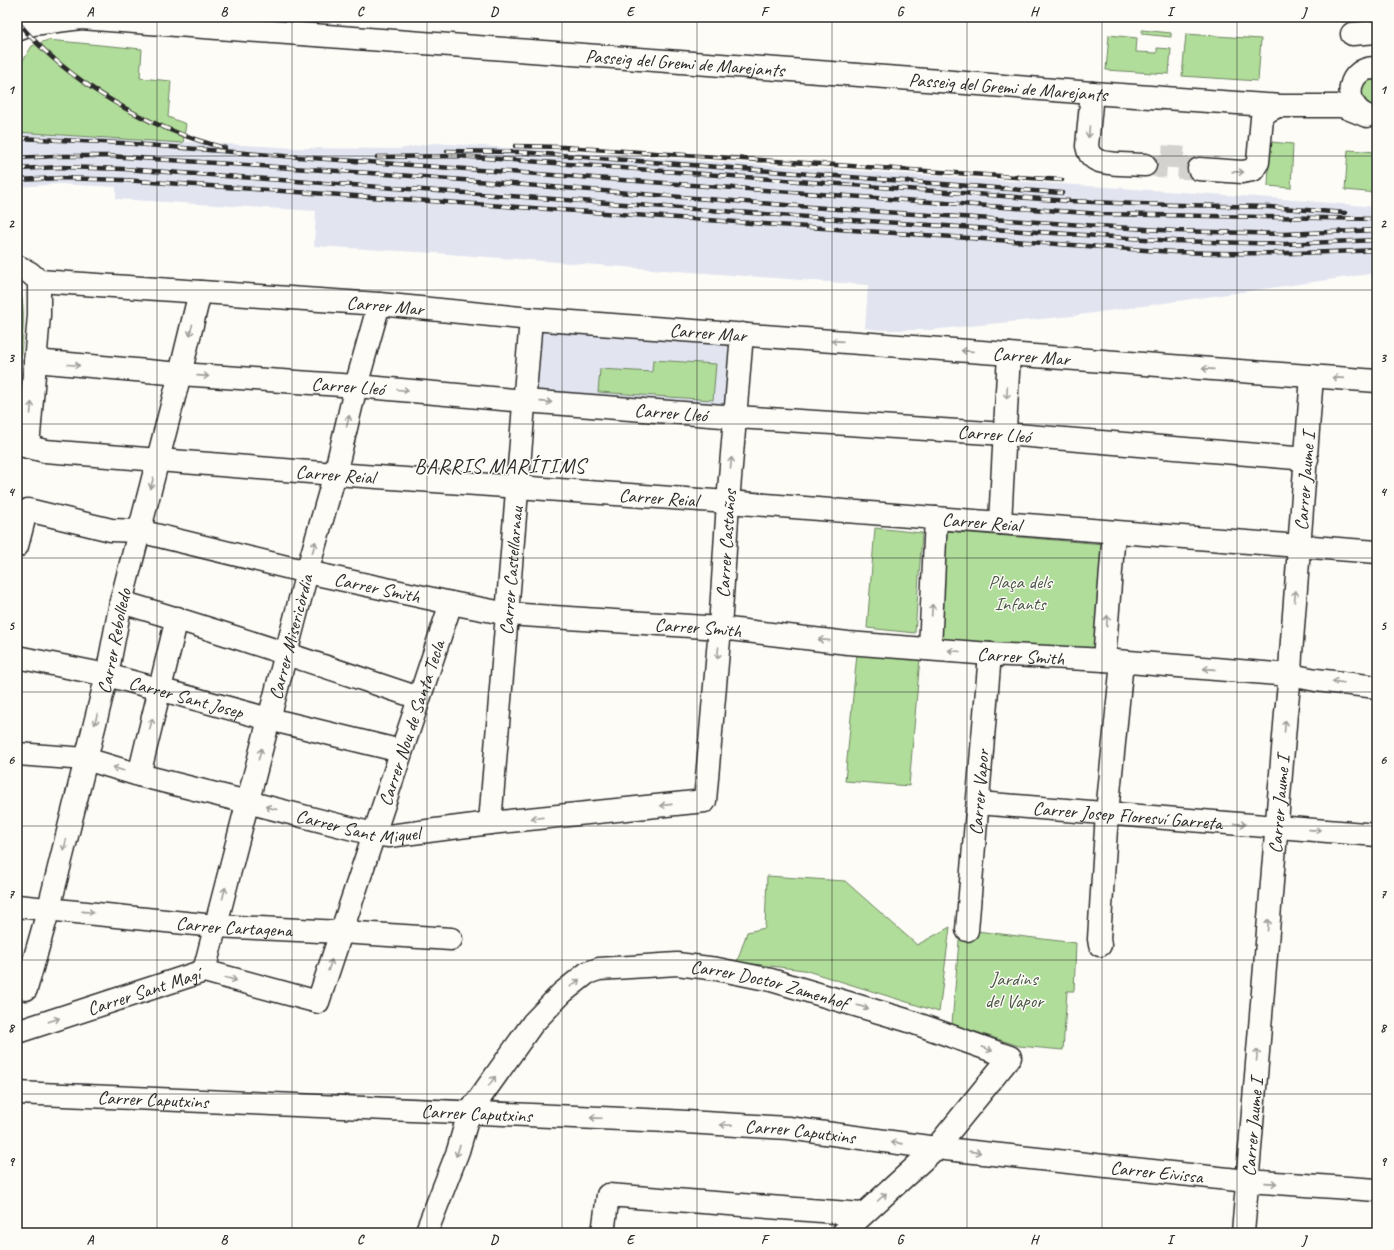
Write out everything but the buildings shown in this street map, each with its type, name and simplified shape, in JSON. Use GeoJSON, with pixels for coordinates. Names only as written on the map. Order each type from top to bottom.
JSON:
{"type":"FeatureCollection","features":[{"type":"Feature","properties":{"kind":"street","name":"Passeig del Gremi de Marejants"},"geometry":{"type":"LineString","coordinates":[[17,30],[33,24],[80,18],[932,80],[1092,94],[1284,106],[1342,106],[1372,117]]}},
{"type":"Feature","properties":{"kind":"street"},"geometry":{"type":"LineString","coordinates":[[1352,34],[1377,32]]}},
{"type":"Feature","properties":{"kind":"street"},"geometry":{"type":"LineString","coordinates":[[1369,69],[1351,87],[1350,99],[1360,112],[1372,117]]}},
{"type":"Feature","properties":{"kind":"street","name":"Passeig del Gremi de Marejants"},"geometry":{"type":"LineString","coordinates":[[1284,106],[1337,91],[1369,69]]}},
{"type":"Feature","properties":{"kind":"street"},"geometry":{"type":"LineString","coordinates":[[1092,94],[1087,146],[1090,156],[1093,159],[1103,162],[1145,165]]}},
{"type":"Feature","properties":{"kind":"street"},"geometry":{"type":"LineString","coordinates":[[1199,170],[1242,172],[1253,170],[1258,162],[1262,118],[1264,113],[1284,106]]}},
{"type":"Feature","properties":{"kind":"street"},"geometry":{"type":"LineString","coordinates":[[17,266],[39,281],[39,315],[35,361],[22,446]]}},
{"type":"Feature","properties":{"kind":"street","name":"Carrer Mar"},"geometry":{"type":"LineString","coordinates":[[39,281],[379,304],[531,319],[1377,381]]}},
{"type":"Feature","properties":{"kind":"street","name":"Carrer Rebolledo"},"geometry":{"type":"LineString","coordinates":[[26,989],[49,908],[107,676],[121,602],[200,292]]}},
{"type":"Feature","properties":{"kind":"street","name":"Carrer Misericòrdia"},"geometry":{"type":"LineString","coordinates":[[204,972],[307,572],[335,474],[356,386],[379,304]]}},
{"type":"Feature","properties":{"kind":"street","name":"Carrer Castellarnau"},"geometry":{"type":"LineString","coordinates":[[490,823],[531,319]]}},
{"type":"Feature","properties":{"kind":"street","name":"Carrer Castaños"},"geometry":{"type":"LineString","coordinates":[[705,801],[720,628],[728,502],[742,334]]}},
{"type":"Feature","properties":{"kind":"street"},"geometry":{"type":"LineString","coordinates":[[1000,523],[1009,354]]}},
{"type":"Feature","properties":{"kind":"street","name":"Carrer Lleó"},"geometry":{"type":"LineString","coordinates":[[35,361],[180,374],[356,386],[525,401],[1005,434],[1307,459]]}},
{"type":"Feature","properties":{"kind":"street","name":"Carrer Jaume I"},"geometry":{"type":"LineString","coordinates":[[1243,1233],[1290,675],[1290,654],[1307,459],[1312,376]]}},
{"type":"Feature","properties":{"kind":"street","name":"Carrer Reial"},"geometry":{"type":"LineString","coordinates":[[22,446],[45,450],[335,474],[518,486],[1377,552]]}},
{"type":"Feature","properties":{"kind":"street"},"geometry":{"type":"LineString","coordinates":[[17,546],[23,517]]}},
{"type":"Feature","properties":{"kind":"street","name":"Carrer Smith"},"geometry":{"type":"LineString","coordinates":[[23,517],[111,530],[139,531],[307,572],[508,614],[720,628],[848,643],[1290,675],[1316,680],[1377,687]]}},
{"type":"Feature","properties":{"kind":"street"},"geometry":{"type":"LineString","coordinates":[[930,649],[936,518]]}},
{"type":"Feature","properties":{"kind":"street"},"geometry":{"type":"LineString","coordinates":[[1100,945],[1099,939],[1107,813],[1113,661],[1114,532]]}},
{"type":"Feature","properties":{"kind":"street"},"geometry":{"type":"LineString","coordinates":[[121,602],[287,653],[419,698]]}},
{"type":"Feature","properties":{"kind":"street","name":"Carrer Nou de Santa Tecla"},"geometry":{"type":"LineString","coordinates":[[318,1002],[451,603]]}},
{"type":"Feature","properties":{"kind":"street"},"geometry":{"type":"LineString","coordinates":[[139,775],[176,618]]}},
{"type":"Feature","properties":{"kind":"street","name":"Carrer Vapor"},"geometry":{"type":"LineString","coordinates":[[967,930],[990,654]]}},
{"type":"Feature","properties":{"kind":"street","name":"Carrer Sant Josep"},"geometry":{"type":"LineString","coordinates":[[17,657],[107,676],[269,719],[401,751]]}},
{"type":"Feature","properties":{"kind":"street","name":"Carrer Sant Miquel"},"geometry":{"type":"LineString","coordinates":[[17,754],[86,759],[139,775],[373,834],[389,836],[490,823],[705,801]]}},
{"type":"Feature","properties":{"kind":"street","name":"Carrer Josep Floresví Garreta"},"geometry":{"type":"LineString","coordinates":[[978,804],[1377,835]]}},
{"type":"Feature","properties":{"kind":"street","name":"Carrer Cartagena"},"geometry":{"type":"LineString","coordinates":[[17,906],[49,908],[216,926],[451,939]]}},
{"type":"Feature","properties":{"kind":"street","name":"Carrer Doctor Zamenhof"},"geometry":{"type":"LineString","coordinates":[[469,1113],[533,1023],[562,993],[587,973],[599,969],[677,964],[717,969],[770,980],[906,1020],[1010,1057],[936,1148]]}},
{"type":"Feature","properties":{"kind":"street","name":"Carrer Sant Magí"},"geometry":{"type":"LineString","coordinates":[[17,1032],[204,972],[318,1002]]}},
{"type":"Feature","properties":{"kind":"street","name":"Carrer Caputxins"},"geometry":{"type":"LineString","coordinates":[[17,1094],[241,1102],[669,1121],[788,1128],[936,1148]]}},
{"type":"Feature","properties":{"kind":"street"},"geometry":{"type":"LineString","coordinates":[[426,1233],[458,1151],[469,1113]]}},
{"type":"Feature","properties":{"kind":"street"},"geometry":{"type":"LineString","coordinates":[[843,1233],[862,1214],[936,1148]]}},
{"type":"Feature","properties":{"kind":"street","name":"Carrer Eivissa"},"geometry":{"type":"LineString","coordinates":[[936,1148],[1247,1181],[1377,1190]]}},
{"type":"Feature","properties":{"kind":"street"},"geometry":{"type":"LineString","coordinates":[[603,1233],[608,1195],[862,1214]]}},
{"type":"Feature","properties":{"kind":"shaded area"},"geometry":{"type":"Polygon","coordinates":[[[17,132],[297,148],[399,149],[434,143],[1272,198],[1377,207],[1377,273],[1072,316],[930,330],[879,330],[865,328],[868,285],[434,253],[314,246],[316,211],[116,199],[116,187],[59,184],[17,187],[17,132]]]}},
{"type":"Feature","properties":{"kind":"shaded area"},"geometry":{"type":"Polygon","coordinates":[[[539,326],[731,340],[726,407],[534,392],[539,326]]]}},
{"type":"Feature","properties":{"kind":"green space"},"geometry":{"type":"Polygon","coordinates":[[[1142,30],[1171,33],[1171,37],[1142,34],[1142,30]]]}},
{"type":"Feature","properties":{"kind":"green space"},"geometry":{"type":"Polygon","coordinates":[[[1186,34],[1261,39],[1258,81],[1182,76],[1186,34]]]}},
{"type":"Feature","properties":{"kind":"green space"},"geometry":{"type":"Polygon","coordinates":[[[1109,35],[1137,38],[1136,52],[1157,53],[1157,48],[1171,49],[1169,74],[1106,70],[1109,35]]]}},
{"type":"Feature","properties":{"kind":"green space"},"geometry":{"type":"Polygon","coordinates":[[[48,40],[142,49],[140,78],[171,81],[168,117],[186,124],[183,143],[17,132],[17,70],[32,46],[48,40]]]}},
{"type":"Feature","properties":{"kind":"green space"},"geometry":{"type":"Polygon","coordinates":[[[1377,75],[1377,111],[1367,109],[1358,88],[1361,82],[1377,75]]]}},
{"type":"Feature","properties":{"kind":"green space"},"geometry":{"type":"Polygon","coordinates":[[[1270,142],[1293,144],[1291,188],[1268,186],[1270,142]]]}},
{"type":"Feature","properties":{"kind":"green space"},"geometry":{"type":"Polygon","coordinates":[[[1348,150],[1377,152],[1377,193],[1345,190],[1348,150]]]}},
{"type":"Feature","properties":{"kind":"green space"},"geometry":{"type":"Polygon","coordinates":[[[17,283],[21,293],[24,319],[17,383],[17,283]]]}},
{"type":"Feature","properties":{"kind":"green space"},"geometry":{"type":"Polygon","coordinates":[[[653,360],[716,364],[713,400],[598,392],[600,369],[652,372],[653,360]]]}},
{"type":"Feature","properties":{"kind":"green space"},"geometry":{"type":"Polygon","coordinates":[[[875,528],[922,533],[915,633],[867,628],[875,528]]]}},
{"type":"Feature","properties":{"kind":"green space","name":"Plaça dels Infants"},"geometry":{"type":"Polygon","coordinates":[[[947,531],[1103,544],[1094,653],[938,640],[947,531]]]}},
{"type":"Feature","properties":{"kind":"green space"},"geometry":{"type":"Polygon","coordinates":[[[857,653],[920,658],[909,786],[845,781],[857,653]]]}},
{"type":"Feature","properties":{"kind":"green space"},"geometry":{"type":"Polygon","coordinates":[[[767,876],[845,881],[917,945],[950,927],[939,1012],[804,970],[737,962],[747,932],[765,928],[767,876]]]}},
{"type":"Feature","properties":{"kind":"green space","name":"Jardins del Vapor"},"geometry":{"type":"Polygon","coordinates":[[[960,929],[1076,943],[1074,991],[1067,991],[1063,1050],[1019,1046],[952,1024],[960,929]]]}},
{"type":"Feature","properties":{"kind":"tunnel"},"geometry":{"type":"LineString","coordinates":[[1172,168],[1174,141]]}},
{"type":"Feature","properties":{"kind":"tunnel"},"geometry":{"type":"LineString","coordinates":[[1145,165],[1199,169]]}},
{"type":"Feature","properties":{"kind":"railway"},"geometry":{"type":"LineString","coordinates":[[17,21],[37,43],[60,64],[111,100],[139,116],[167,129],[196,140],[225,148]]}},
{"type":"Feature","properties":{"kind":"railway"},"geometry":{"type":"LineString","coordinates":[[17,138],[122,143],[270,155],[1101,214],[1377,219]]}},
{"type":"Feature","properties":{"kind":"railway"},"geometry":{"type":"LineString","coordinates":[[515,146],[563,147],[1062,180]]}},
{"type":"Feature","properties":{"kind":"railway"},"geometry":{"type":"LineString","coordinates":[[447,151],[519,152],[1062,193]]}},
{"type":"Feature","properties":{"kind":"railway"},"geometry":{"type":"LineString","coordinates":[[17,158],[108,156],[385,174],[837,209],[1176,231],[1284,234],[1377,230]]}},
{"type":"Feature","properties":{"kind":"railway"},"geometry":{"type":"LineString","coordinates":[[377,157],[458,156],[1070,201],[1269,207],[1345,213]]}},
{"type":"Feature","properties":{"kind":"railway"},"geometry":{"type":"LineString","coordinates":[[17,169],[61,167],[124,169],[1175,241],[1284,244],[1377,240]]}},
{"type":"Feature","properties":{"kind":"railway"},"geometry":{"type":"LineString","coordinates":[[17,180],[61,178],[123,180],[1174,252],[1276,253],[1377,250]]}},
{"type":"Feature","properties":{"kind":"district","name":"BARRIS MARÍTIMS"},"geometry":{"type":"Point","coordinates":[500,466]}}]}
